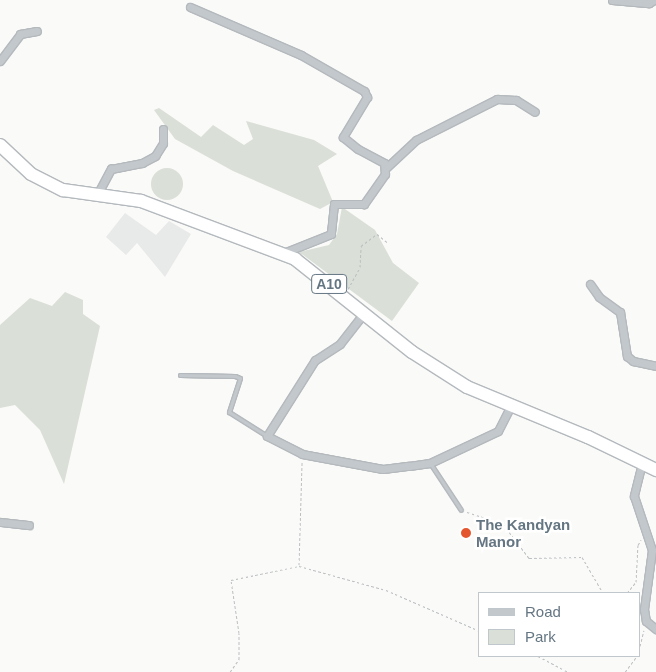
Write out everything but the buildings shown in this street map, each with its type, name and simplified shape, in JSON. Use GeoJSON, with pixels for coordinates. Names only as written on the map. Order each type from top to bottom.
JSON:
{"type":"FeatureCollection","features":[{"type":"Feature","properties":{"kind":"highway","name":"A10"},"geometry":{"type":"LineString","coordinates":[[0,145],[46,183],[69,192],[156,205],[282,253],[304,265],[434,368],[510,407],[588,437],[656,470]]}},
{"type":"Feature","properties":{"kind":"street"},"geometry":{"type":"LineString","coordinates":[[612,0],[650,3],[654,0]]}},
{"type":"Feature","properties":{"kind":"street"},"geometry":{"type":"LineString","coordinates":[[190,7],[301,55],[364,91],[367,97],[365,103],[344,136],[358,149],[384,163],[386,168]]}},
{"type":"Feature","properties":{"kind":"street"},"geometry":{"type":"LineString","coordinates":[[0,61],[20,34],[37,32]]}},
{"type":"Feature","properties":{"kind":"street"},"geometry":{"type":"LineString","coordinates":[[282,253],[331,234],[334,204],[364,204],[386,168],[416,140],[497,99],[516,100],[535,112]]}},
{"type":"Feature","properties":{"kind":"street"},"geometry":{"type":"LineString","coordinates":[[97,195],[111,169],[147,162],[155,156],[163,142],[163,129]]}},
{"type":"Feature","properties":{"kind":"street"},"geometry":{"type":"LineString","coordinates":[[590,284],[599,297],[620,312],[627,356],[633,361],[656,366]]}},
{"type":"Feature","properties":{"kind":"street"},"geometry":{"type":"LineString","coordinates":[[364,313],[340,344],[315,360],[267,436],[302,454],[383,469],[430,463],[498,431],[510,407]]}},
{"type":"Feature","properties":{"kind":"street"},"geometry":{"type":"LineString","coordinates":[[642,463],[634,496],[648,531],[652,550],[644,609],[646,621],[656,628]]}},
{"type":"Feature","properties":{"kind":"street"},"geometry":{"type":"LineString","coordinates":[[0,522],[29,524]]}},
{"type":"Feature","properties":{"kind":"lane"},"geometry":{"type":"LineString","coordinates":[[180,375],[235,376],[240,378],[228,412],[267,436]]}},
{"type":"Feature","properties":{"kind":"lane"},"geometry":{"type":"LineString","coordinates":[[430,463],[462,510]]}},
{"type":"Feature","properties":{"kind":"path"},"geometry":{"type":"LineString","coordinates":[[344,296],[360,267],[361,246],[377,234],[386,242]]}},
{"type":"Feature","properties":{"kind":"path"},"geometry":{"type":"LineString","coordinates":[[299,566],[302,454]]}},
{"type":"Feature","properties":{"kind":"path"},"geometry":{"type":"LineString","coordinates":[[462,510],[503,524],[530,558],[582,557],[602,592]]}},
{"type":"Feature","properties":{"kind":"path"},"geometry":{"type":"LineString","coordinates":[[629,592],[636,582],[638,545],[648,531]]}},
{"type":"Feature","properties":{"kind":"path"},"geometry":{"type":"LineString","coordinates":[[230,672],[239,658],[239,634],[231,580],[299,566],[386,590],[478,630]]}},
{"type":"Feature","properties":{"kind":"path"},"geometry":{"type":"LineString","coordinates":[[641,642],[646,621]]}},
{"type":"Feature","properties":{"kind":"path"},"geometry":{"type":"LineString","coordinates":[[540,657],[568,672]]}},
{"type":"Feature","properties":{"kind":"path"},"geometry":{"type":"LineString","coordinates":[[625,672],[636,657]]}},
{"type":"Feature","properties":{"kind":"shaded area"},"geometry":{"type":"Polygon","coordinates":[[[125,213],[156,235],[169,221],[191,234],[165,277],[137,243],[126,255],[106,237],[125,213]]]}},
{"type":"Feature","properties":{"kind":"green space"},"geometry":{"type":"Polygon","coordinates":[[[159,108],[201,137],[213,125],[244,145],[253,139],[246,121],[314,140],[337,154],[318,166],[333,202],[320,209],[233,171],[175,139],[154,110],[159,108]]]}},
{"type":"Feature","properties":{"kind":"green space"},"geometry":{"type":"Polygon","coordinates":[[[167,168],[173,169],[178,173],[182,178],[182,190],[178,195],[173,199],[167,200],[161,199],[156,195],[152,190],[151,184],[152,178],[156,173],[161,169],[167,168]]]}},
{"type":"Feature","properties":{"kind":"green space"},"geometry":{"type":"Polygon","coordinates":[[[342,207],[375,230],[393,263],[419,283],[392,321],[299,252],[329,245],[337,234],[342,207]]]}},
{"type":"Feature","properties":{"kind":"green space"},"geometry":{"type":"Polygon","coordinates":[[[65,292],[83,300],[83,314],[100,326],[64,484],[40,430],[15,405],[0,408],[0,325],[30,298],[52,306],[65,292]]]}},
{"type":"Feature","properties":{"kind":"place","name":"The Kandyan Manor"},"geometry":{"type":"Point","coordinates":[466,533]}}]}
